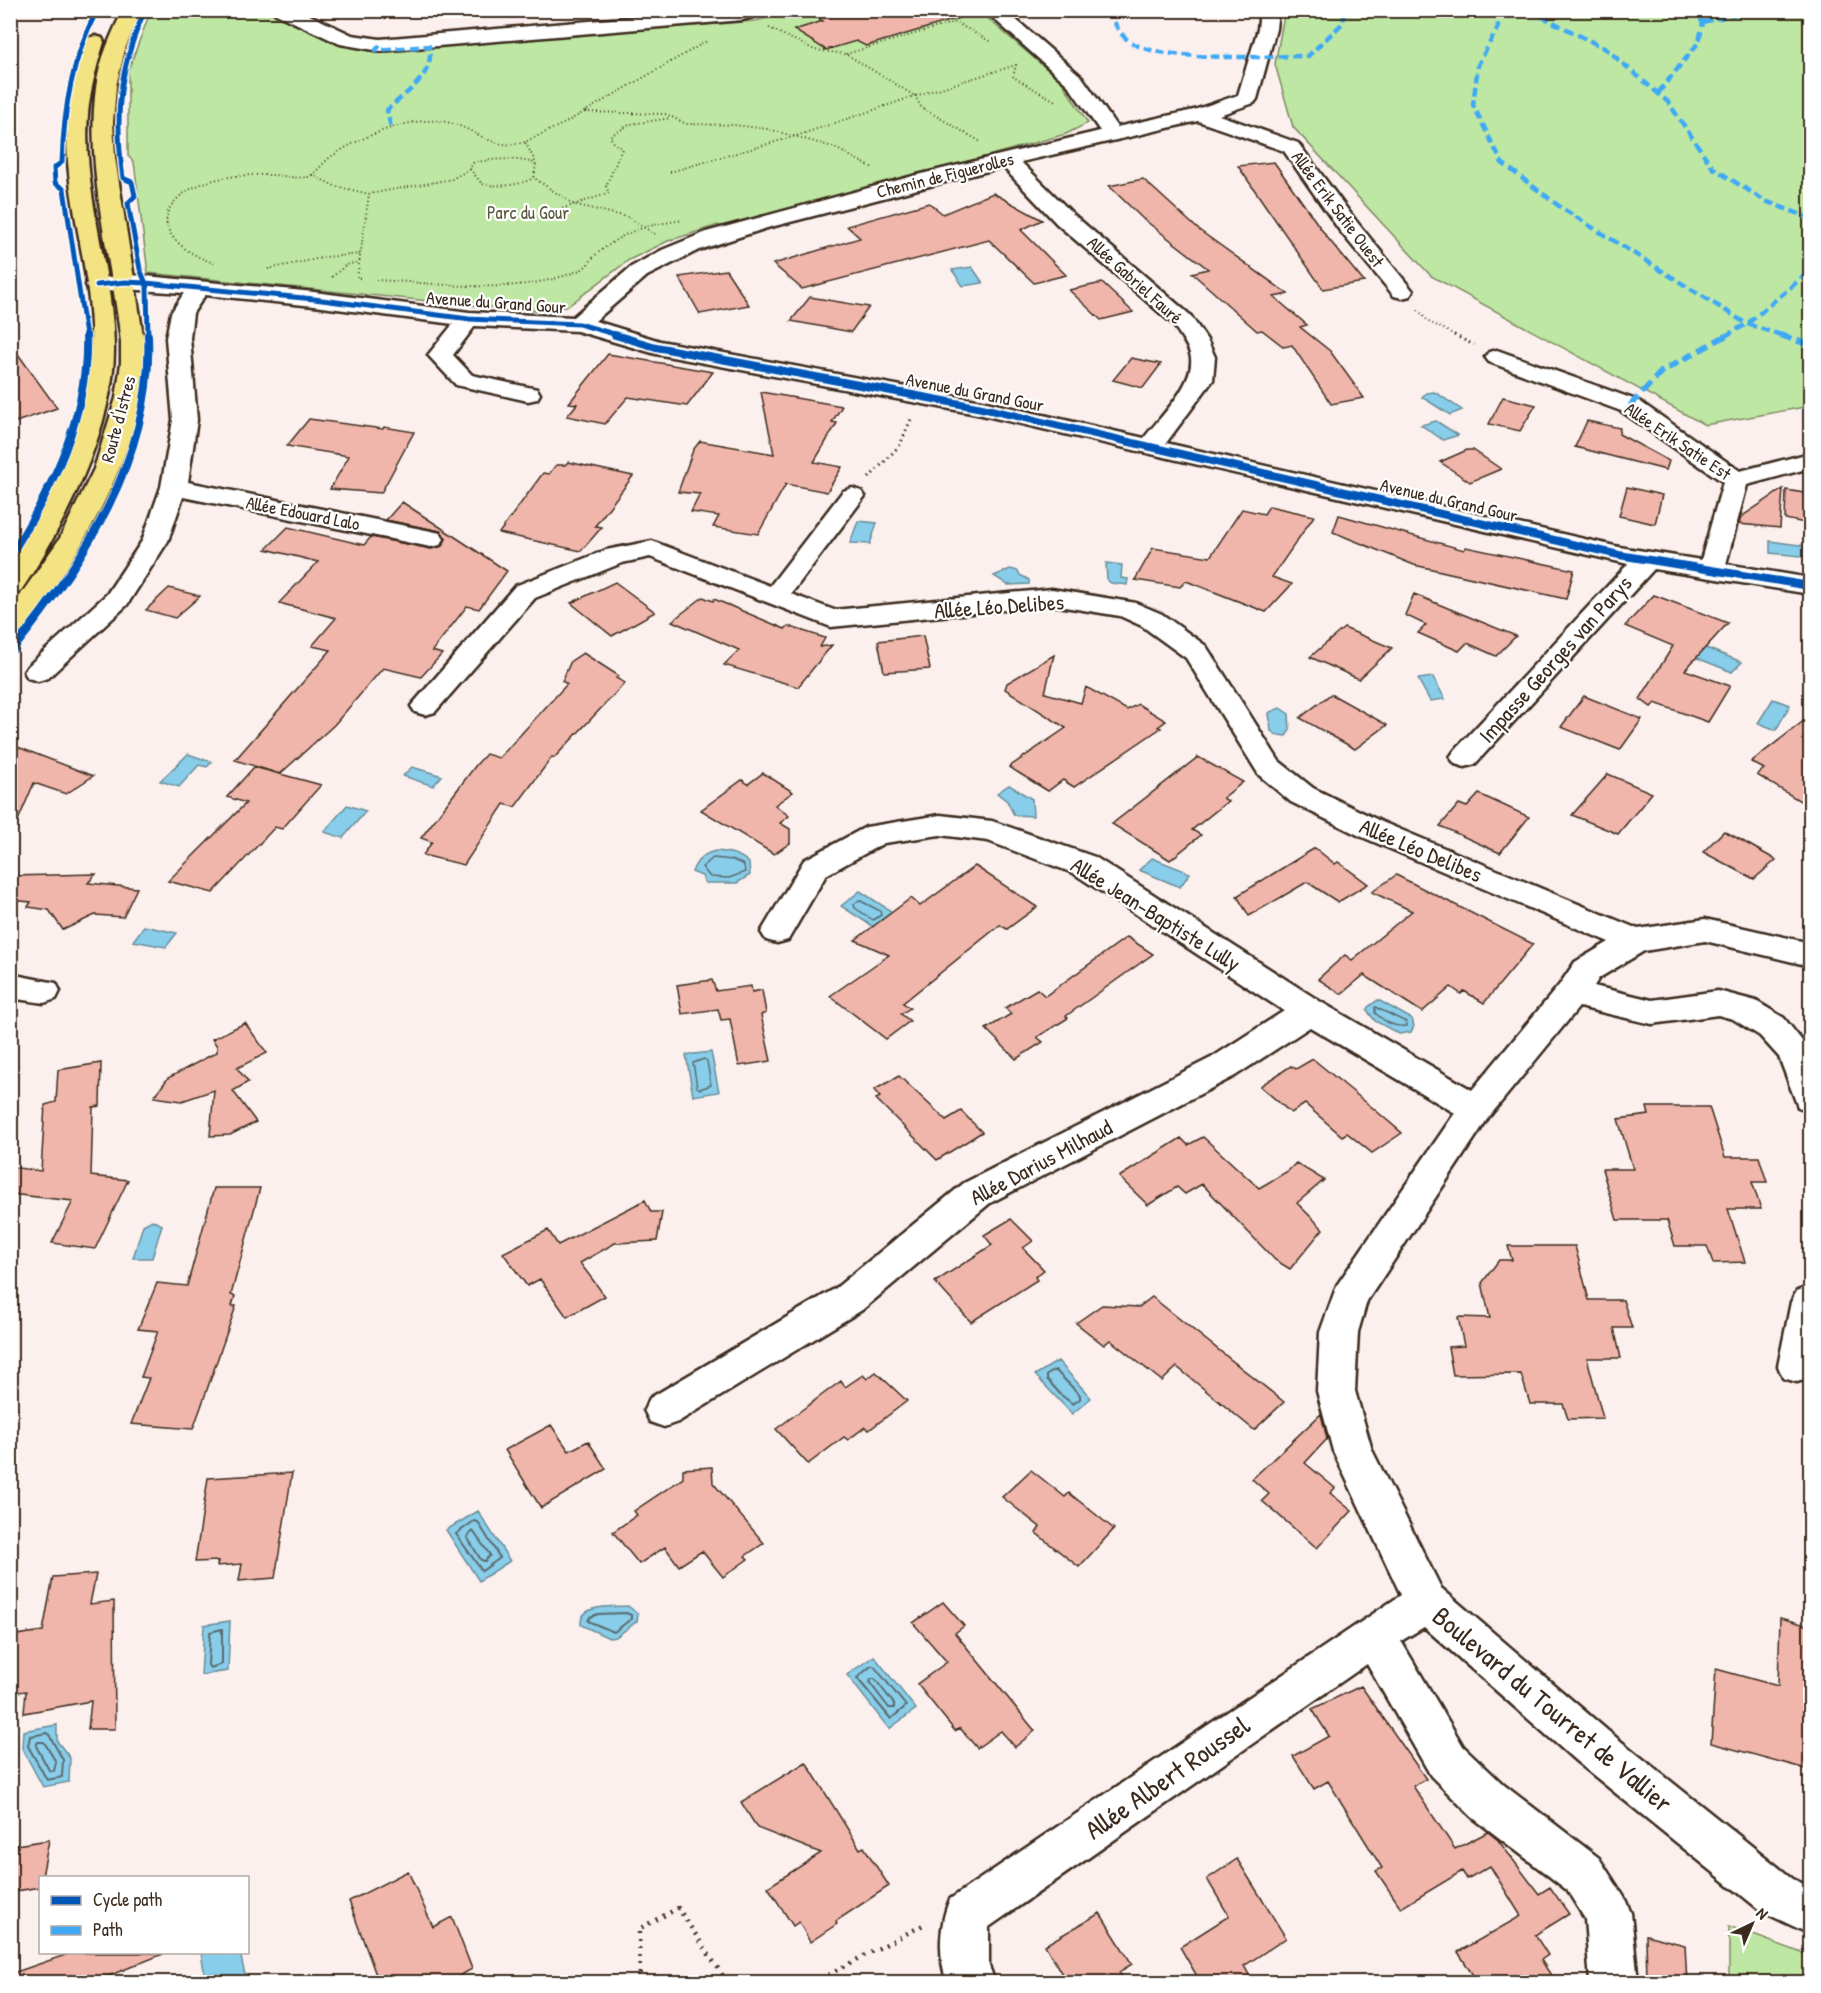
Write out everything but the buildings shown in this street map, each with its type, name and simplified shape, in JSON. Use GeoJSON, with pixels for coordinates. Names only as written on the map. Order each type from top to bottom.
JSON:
{"type":"FeatureCollection","features":[{"type":"Feature","properties":{"kind":"main road","name":"Route d'Istres"},"geometry":{"type":"LineString","coordinates":[[10,586],[44,532],[83,441],[101,369],[98,285],[78,170],[75,132],[80,94],[89,57],[109,10]]}},
{"type":"Feature","properties":{"kind":"main road","name":"Route d'Istres"},"geometry":{"type":"LineString","coordinates":[[10,628],[66,550],[103,475],[127,400],[133,362],[125,282],[104,162],[101,125],[108,74],[114,51],[132,10]]}},
{"type":"Feature","properties":{"kind":"street"},"geometry":{"type":"LineString","coordinates":[[283,10],[347,40],[380,45],[610,18],[754,16]]}},
{"type":"Feature","properties":{"kind":"street"},"geometry":{"type":"LineString","coordinates":[[993,10],[1075,81],[1112,134]]}},
{"type":"Feature","properties":{"kind":"street","name":"Chemin de Figuerolles"},"geometry":{"type":"LineString","coordinates":[[579,324],[619,288],[647,267],[680,249],[720,235],[1010,159],[1199,115],[1246,99],[1263,47],[1269,10]]}},
{"type":"Feature","properties":{"kind":"street","name":"Allée Erik Satie Ouest"},"geometry":{"type":"LineString","coordinates":[[1199,115],[1291,147],[1348,225],[1402,291]]}},
{"type":"Feature","properties":{"kind":"street","name":"Allée Gabriel Fauré"},"geometry":{"type":"LineString","coordinates":[[1010,159],[1065,219],[1182,320],[1195,340],[1203,357],[1201,380],[1149,448]]}},
{"type":"Feature","properties":{"kind":"street","name":"Avenue du Grand Gour"},"geometry":{"type":"LineString","coordinates":[[98,285],[125,282],[314,299],[470,319],[579,324],[656,347],[982,408],[1646,561],[1810,586]]}},
{"type":"Feature","properties":{"kind":"street"},"geometry":{"type":"LineString","coordinates":[[38,672],[117,599],[155,541],[174,487],[185,420],[178,338],[182,313],[199,288]]}},
{"type":"Feature","properties":{"kind":"street"},"geometry":{"type":"LineString","coordinates":[[470,319],[440,355],[464,380],[528,394]]}},
{"type":"Feature","properties":{"kind":"street","name":"Allée Erik Satie Est"},"geometry":{"type":"LineString","coordinates":[[1497,357],[1630,406],[1736,480],[1711,571]]}},
{"type":"Feature","properties":{"kind":"street"},"geometry":{"type":"LineString","coordinates":[[1736,480],[1810,460]]}},
{"type":"Feature","properties":{"kind":"street","name":"Allée Edouard Lalo"},"geometry":{"type":"LineString","coordinates":[[174,487],[431,539]]}},
{"type":"Feature","properties":{"kind":"street"},"geometry":{"type":"LineString","coordinates":[[775,597],[852,496]]}},
{"type":"Feature","properties":{"kind":"street","name":"Allée Léo Delibes"},"geometry":{"type":"LineString","coordinates":[[425,706],[525,592],[615,556],[651,549],[831,619],[1052,597],[1126,609],[1152,620],[1196,651],[1269,768],[1302,795],[1371,829],[1636,941]]}},
{"type":"Feature","properties":{"kind":"street","name":"Impasse Georges van Parys"},"geometry":{"type":"LineString","coordinates":[[1465,757],[1646,561]]}},
{"type":"Feature","properties":{"kind":"street","name":"Allée Jean-Baptiste Lully"},"geometry":{"type":"LineString","coordinates":[[777,932],[815,868],[877,834],[940,825],[993,831],[1084,865],[1309,1011],[1476,1109]]}},
{"type":"Feature","properties":{"kind":"street","name":"Boulevard du Tourret de Vallier"},"geometry":{"type":"LineString","coordinates":[[1805,943],[1705,930],[1636,941],[1587,970],[1572,993],[1476,1109],[1350,1296],[1339,1332],[1336,1391],[1353,1451],[1426,1602],[1592,1746],[1777,1895],[1810,1911]]}},
{"type":"Feature","properties":{"kind":"street"},"geometry":{"type":"LineString","coordinates":[[10,986],[44,990]]}},
{"type":"Feature","properties":{"kind":"street"},"geometry":{"type":"LineString","coordinates":[[1572,993],[1652,1012],[1718,1003],[1744,1010],[1772,1027],[1794,1052],[1810,1098]]}},
{"type":"Feature","properties":{"kind":"street","name":"Allée Darius Milhaud"},"geometry":{"type":"LineString","coordinates":[[664,1410],[849,1299],[977,1193],[1224,1067],[1309,1011]]}},
{"type":"Feature","properties":{"kind":"street"},"geometry":{"type":"LineString","coordinates":[[1797,1366],[1810,1302]]}},
{"type":"Feature","properties":{"kind":"street","name":"Allée Albert Roussel"},"geometry":{"type":"LineString","coordinates":[[972,1983],[964,1966],[966,1916],[1374,1635],[1426,1602]]}},
{"type":"Feature","properties":{"kind":"street"},"geometry":{"type":"LineString","coordinates":[[1374,1635],[1447,1761],[1488,1801],[1582,1874],[1608,1913],[1614,1983]]}},
{"type":"Feature","properties":{"kind":"path"},"geometry":{"type":"LineString","coordinates":[[217,264],[198,258],[177,243],[168,231],[166,223],[172,204],[178,197],[210,182],[241,176],[273,175],[302,178],[312,175],[331,156],[372,134],[410,124],[437,121],[454,124],[484,140],[515,147],[583,112],[754,16],[810,49],[834,55],[846,54],[955,22],[991,42]]}},
{"type":"Feature","properties":{"kind":"path"},"geometry":{"type":"LineString","coordinates":[[846,54],[915,96],[921,106],[1010,159]]}},
{"type":"Feature","properties":{"kind":"path"},"geometry":{"type":"LineString","coordinates":[[1019,58],[1013,77],[1059,103]]}},
{"type":"Feature","properties":{"kind":"path"},"geometry":{"type":"LineString","coordinates":[[670,172],[796,135],[1016,65]]}},
{"type":"Feature","properties":{"kind":"path"},"geometry":{"type":"LineString","coordinates":[[583,112],[666,114],[686,124],[734,125],[768,129],[833,147],[879,172],[870,173]]}},
{"type":"Feature","properties":{"kind":"path"},"geometry":{"type":"LineString","coordinates":[[532,219],[609,193],[606,186],[621,149],[610,136],[618,129],[635,122],[673,117]]}},
{"type":"Feature","properties":{"kind":"path"},"geometry":{"type":"LineString","coordinates":[[525,142],[536,163],[534,178]]}},
{"type":"Feature","properties":{"kind":"path"},"geometry":{"type":"LineString","coordinates":[[312,175],[335,186],[369,194],[452,179],[470,169],[473,163],[489,158],[517,159],[536,163]]}},
{"type":"Feature","properties":{"kind":"path"},"geometry":{"type":"LineString","coordinates":[[470,169],[482,184],[495,186],[526,182],[534,178]]}},
{"type":"Feature","properties":{"kind":"path"},"geometry":{"type":"LineString","coordinates":[[534,178],[573,204],[627,218],[642,226]]}},
{"type":"Feature","properties":{"kind":"path"},"geometry":{"type":"LineString","coordinates":[[369,194],[357,278],[511,287],[551,281],[583,270],[608,244],[642,226],[685,220]]}},
{"type":"Feature","properties":{"kind":"path"},"geometry":{"type":"LineString","coordinates":[[260,271],[318,257],[362,254]]}},
{"type":"Feature","properties":{"kind":"path"},"geometry":{"type":"LineString","coordinates":[[1402,291],[1429,322],[1497,357]]}},
{"type":"Feature","properties":{"kind":"path"},"geometry":{"type":"LineString","coordinates":[[852,496],[900,445],[919,398]]}},
{"type":"Feature","properties":{"kind":"path"},"geometry":{"type":"LineString","coordinates":[[640,1983],[639,1929],[678,1908],[727,1983]]}},
{"type":"Feature","properties":{"kind":"path"},"geometry":{"type":"LineString","coordinates":[[814,1983],[927,1924]]}},
{"type":"Feature","properties":{"kind":"green space","name":"Parc du Gour"},"geometry":{"type":"Polygon","coordinates":[[[151,10],[267,11],[341,45],[372,51],[755,21],[795,11],[979,11],[1062,82],[1088,123],[1066,134],[725,229],[718,225],[668,241],[629,260],[568,306],[530,311],[148,273],[134,162],[128,156],[128,71],[151,10]]]}},
{"type":"Feature","properties":{"kind":"green space"},"geometry":{"type":"Polygon","coordinates":[[[1285,10],[1810,11],[1810,406],[1705,425],[1431,276],[1293,127],[1275,64],[1285,10]]]}},
{"type":"Feature","properties":{"kind":"green space"},"geometry":{"type":"Polygon","coordinates":[[[1729,1926],[1810,1956],[1810,1982],[1729,1982],[1729,1926]]]}},
{"type":"Feature","properties":{"kind":"water"},"geometry":{"type":"Polygon","coordinates":[[[972,267],[983,283],[963,286],[952,270],[972,267]]]}},
{"type":"Feature","properties":{"kind":"water"},"geometry":{"type":"Polygon","coordinates":[[[1434,392],[1462,410],[1450,415],[1422,397],[1426,393],[1434,392]]]}},
{"type":"Feature","properties":{"kind":"water"},"geometry":{"type":"Polygon","coordinates":[[[1436,421],[1459,435],[1443,440],[1421,425],[1436,421]]]}},
{"type":"Feature","properties":{"kind":"water"},"geometry":{"type":"Polygon","coordinates":[[[858,521],[877,523],[870,544],[850,543],[858,521]]]}},
{"type":"Feature","properties":{"kind":"water"},"geometry":{"type":"Polygon","coordinates":[[[1770,541],[1807,546],[1810,549],[1810,557],[1770,553],[1770,541]]]}},
{"type":"Feature","properties":{"kind":"water"},"geometry":{"type":"Polygon","coordinates":[[[1106,563],[1122,565],[1121,578],[1128,579],[1127,585],[1111,583],[1107,580],[1106,563]]]}},
{"type":"Feature","properties":{"kind":"water"},"geometry":{"type":"Polygon","coordinates":[[[1010,569],[1018,571],[1020,575],[1029,580],[1029,584],[1008,585],[994,576],[1010,569]]]}},
{"type":"Feature","properties":{"kind":"water"},"geometry":{"type":"Polygon","coordinates":[[[1701,646],[1742,662],[1732,672],[1692,656],[1701,646]]]}},
{"type":"Feature","properties":{"kind":"water"},"geometry":{"type":"Polygon","coordinates":[[[1433,677],[1445,699],[1430,701],[1418,679],[1433,677]]]}},
{"type":"Feature","properties":{"kind":"water"},"geometry":{"type":"Polygon","coordinates":[[[1773,699],[1790,705],[1776,730],[1758,723],[1773,699]]]}},
{"type":"Feature","properties":{"kind":"water"},"geometry":{"type":"Polygon","coordinates":[[[1280,708],[1289,714],[1290,730],[1286,736],[1277,735],[1271,731],[1269,714],[1280,708]]]}},
{"type":"Feature","properties":{"kind":"water"},"geometry":{"type":"Polygon","coordinates":[[[188,754],[212,762],[207,767],[199,765],[179,787],[160,781],[188,754]]]}},
{"type":"Feature","properties":{"kind":"water"},"geometry":{"type":"Polygon","coordinates":[[[412,767],[442,776],[433,786],[403,776],[412,767]]]}},
{"type":"Feature","properties":{"kind":"water"},"geometry":{"type":"Polygon","coordinates":[[[1009,785],[1032,799],[1033,816],[1014,815],[1007,801],[997,793],[1009,785]]]}},
{"type":"Feature","properties":{"kind":"water"},"geometry":{"type":"Polygon","coordinates":[[[347,805],[366,811],[343,838],[324,832],[347,805]]]}},
{"type":"Feature","properties":{"kind":"water"},"geometry":{"type":"Polygon","coordinates":[[[716,851],[742,857],[749,863],[750,875],[737,883],[705,883],[702,876],[692,872],[701,858],[716,851]]]}},
{"type":"Feature","properties":{"kind":"water"},"geometry":{"type":"Polygon","coordinates":[[[1152,858],[1190,873],[1180,887],[1139,870],[1152,858]]]}},
{"type":"Feature","properties":{"kind":"water"},"geometry":{"type":"Polygon","coordinates":[[[860,891],[894,913],[875,928],[841,906],[860,891]]]}},
{"type":"Feature","properties":{"kind":"water"},"geometry":{"type":"Polygon","coordinates":[[[144,926],[177,933],[166,947],[133,941],[144,926]]]}},
{"type":"Feature","properties":{"kind":"water"},"geometry":{"type":"Polygon","coordinates":[[[1378,1000],[1412,1019],[1414,1026],[1411,1032],[1399,1034],[1375,1021],[1367,1010],[1378,1000]]]}},
{"type":"Feature","properties":{"kind":"water"},"geometry":{"type":"Polygon","coordinates":[[[711,1052],[719,1092],[693,1096],[686,1055],[711,1052]]]}},
{"type":"Feature","properties":{"kind":"water"},"geometry":{"type":"Polygon","coordinates":[[[152,1220],[162,1225],[152,1258],[133,1258],[143,1225],[152,1220]]]}},
{"type":"Feature","properties":{"kind":"water"},"geometry":{"type":"Polygon","coordinates":[[[1058,1361],[1091,1398],[1072,1414],[1035,1375],[1058,1361]]]}},
{"type":"Feature","properties":{"kind":"water"},"geometry":{"type":"Polygon","coordinates":[[[478,1511],[510,1561],[479,1581],[446,1530],[478,1511]]]}},
{"type":"Feature","properties":{"kind":"water"},"geometry":{"type":"Polygon","coordinates":[[[628,1606],[638,1614],[637,1621],[616,1637],[609,1638],[581,1625],[582,1618],[591,1610],[628,1606]]]}},
{"type":"Feature","properties":{"kind":"water"},"geometry":{"type":"Polygon","coordinates":[[[230,1621],[228,1671],[201,1675],[204,1625],[230,1621]]]}},
{"type":"Feature","properties":{"kind":"water"},"geometry":{"type":"Polygon","coordinates":[[[874,1656],[916,1709],[889,1729],[847,1675],[874,1656]]]}},
{"type":"Feature","properties":{"kind":"water"},"geometry":{"type":"Polygon","coordinates":[[[57,1725],[57,1741],[70,1758],[69,1782],[43,1787],[22,1748],[23,1731],[57,1725]]]}},
{"type":"Feature","properties":{"kind":"water"},"geometry":{"type":"Polygon","coordinates":[[[201,1954],[240,1954],[245,1975],[228,1982],[206,1982],[201,1954]]]}},
{"type":"Feature","properties":{"kind":"marked path"},"geometry":{"type":"LineString","coordinates":[[1108,10],[1123,36],[1132,43],[1146,48],[1190,55],[1244,56],[1308,56],[1343,23],[1345,10]]}},
{"type":"Feature","properties":{"kind":"marked path"},"geometry":{"type":"LineString","coordinates":[[1497,10],[1498,27],[1478,65],[1473,105],[1502,163],[1563,209],[1747,324],[1810,345]]}},
{"type":"Feature","properties":{"kind":"marked path"},"geometry":{"type":"LineString","coordinates":[[1529,10],[1606,49],[1668,102],[1713,168],[1765,201],[1810,218]]}},
{"type":"Feature","properties":{"kind":"marked path"},"geometry":{"type":"LineString","coordinates":[[1658,93],[1699,42],[1703,22],[1689,10]]}},
{"type":"Feature","properties":{"kind":"marked path"},"geometry":{"type":"LineString","coordinates":[[1703,22],[1736,14],[1740,10]]}},
{"type":"Feature","properties":{"kind":"marked path"},"geometry":{"type":"LineString","coordinates":[[380,45],[376,50],[429,46],[431,56],[430,65],[418,82],[387,110],[391,128]]}},
{"type":"Feature","properties":{"kind":"marked path"},"geometry":{"type":"LineString","coordinates":[[1630,406],[1661,372],[1747,324],[1810,271]]}},
{"type":"Feature","properties":{"kind":"cycle path"},"geometry":{"type":"LineString","coordinates":[[10,556],[52,481],[73,427],[80,400],[86,334],[64,189],[55,183],[54,168],[62,162],[69,84],[87,29],[97,10]]}},
{"type":"Feature","properties":{"kind":"cycle path"},"geometry":{"type":"LineString","coordinates":[[10,653],[58,591],[99,524],[116,489],[141,415],[148,369],[148,292],[146,280],[140,269],[128,203],[135,196],[132,182],[123,178],[117,112],[122,73],[135,32],[145,10]]}},
{"type":"Feature","properties":{"kind":"cycle path"},"geometry":{"type":"LineString","coordinates":[[97,285],[125,282],[146,283],[314,299],[469,319],[579,324],[656,347],[982,408],[1619,555],[1810,586]]}}]}
